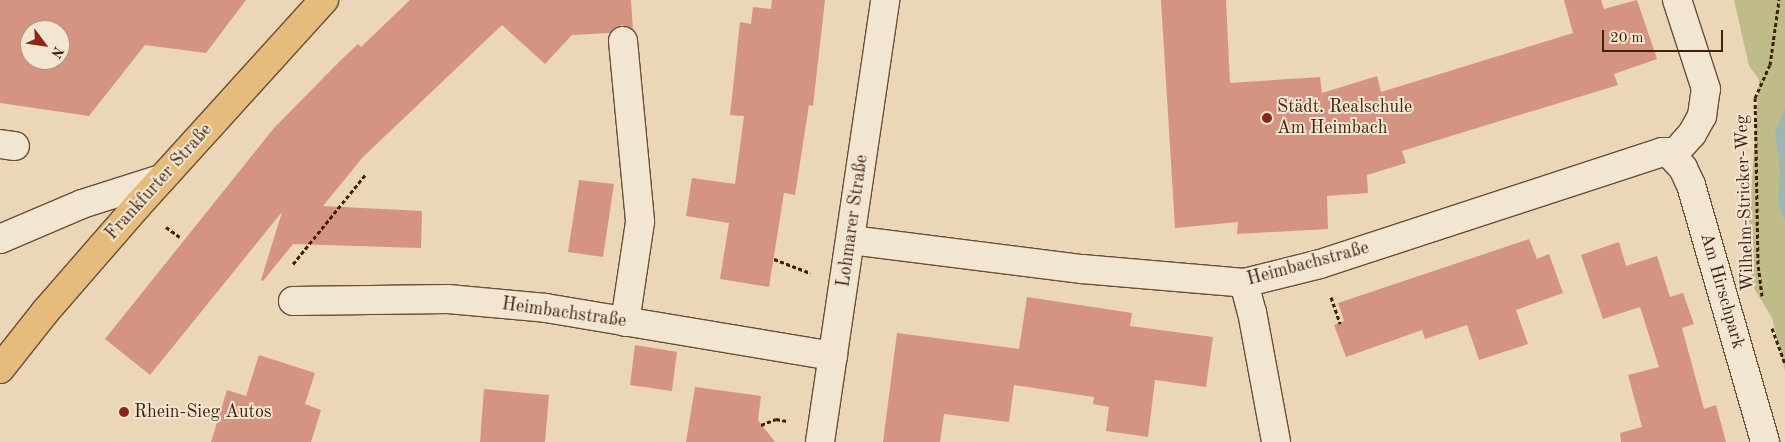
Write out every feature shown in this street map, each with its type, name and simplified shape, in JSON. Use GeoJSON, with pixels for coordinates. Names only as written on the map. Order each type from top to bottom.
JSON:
{"type":"FeatureCollection","features":[{"type":"Feature","properties":{"kind":"main road","name":"Frankfurter Straße"},"geometry":{"type":"LineString","coordinates":[[0,369],[45,312],[161,179],[324,0]]}},
{"type":"Feature","properties":{"kind":"street","name":"Lohmarer Straße"},"geometry":{"type":"LineString","coordinates":[[820,442],[885,0]]}},
{"type":"Feature","properties":{"kind":"street"},"geometry":{"type":"LineString","coordinates":[[1668,153],[1692,134],[1702,116],[1706,89],[1677,0]]}},
{"type":"Feature","properties":{"kind":"street"},"geometry":{"type":"LineString","coordinates":[[623,41],[640,222],[625,322]]}},
{"type":"Feature","properties":{"kind":"street","name":"Heimbachstraße"},"geometry":{"type":"LineString","coordinates":[[851,240],[1082,269],[1244,283],[1320,264],[1668,153]]}},
{"type":"Feature","properties":{"kind":"street","name":"Am Hirschpark"},"geometry":{"type":"LineString","coordinates":[[1668,153],[1691,185],[1765,442]]}},
{"type":"Feature","properties":{"kind":"street"},"geometry":{"type":"LineString","coordinates":[[0,239],[82,204],[161,179]]}},
{"type":"Feature","properties":{"kind":"street"},"geometry":{"type":"LineString","coordinates":[[1244,283],[1252,312],[1276,442]]}},
{"type":"Feature","properties":{"kind":"street","name":"Heimbachstraße"},"geometry":{"type":"LineString","coordinates":[[293,301],[448,299],[546,308],[833,356]]}},
{"type":"Feature","properties":{"kind":"path","name":"Wilhelm-Stricker-Weg"},"geometry":{"type":"LineString","coordinates":[[1763,300],[1758,264],[1755,98],[1770,65],[1779,0]]}},
{"type":"Feature","properties":{"kind":"path"},"geometry":{"type":"LineString","coordinates":[[291,267],[366,174]]}},
{"type":"Feature","properties":{"kind":"path"},"geometry":{"type":"LineString","coordinates":[[1771,326],[1785,363]]}},
{"type":"Feature","properties":{"kind":"shaded area"},"geometry":{"type":"Polygon","coordinates":[[[1734,0],[1785,0],[1785,371],[1772,318],[1752,285],[1749,223],[1759,79],[1749,66],[1734,0]]]}},
{"type":"Feature","properties":{"kind":"water"},"geometry":{"type":"Polygon","coordinates":[[[1785,108],[1785,221],[1778,204],[1780,170],[1775,132],[1785,108]]]}},
{"type":"Feature","properties":{"kind":"building"},"geometry":{"type":"Polygon","coordinates":[[[0,0],[246,0],[206,53],[145,45],[89,116],[0,103],[0,0]]]}},
{"type":"Feature","properties":{"kind":"building"},"geometry":{"type":"Polygon","coordinates":[[[410,0],[631,0],[633,30],[622,25],[614,28],[610,33],[572,35],[545,64],[502,25],[363,157],[323,206],[422,211],[421,248],[293,244],[263,281],[261,280],[282,212],[150,375],[105,339],[274,128],[358,44],[361,47],[410,0]]]}},
{"type":"Feature","properties":{"kind":"building"},"geometry":{"type":"Polygon","coordinates":[[[772,0],[825,0],[813,106],[809,105],[795,195],[784,193],[769,287],[720,279],[729,223],[686,216],[692,178],[735,184],[744,116],[730,115],[740,22],[751,24],[753,7],[771,9],[772,0]]]}},
{"type":"Feature","properties":{"kind":"building"},"geometry":{"type":"Polygon","coordinates":[[[1161,0],[1226,0],[1230,83],[1320,77],[1322,93],[1377,76],[1381,92],[1573,33],[1564,0],[1601,0],[1604,9],[1637,0],[1657,59],[1614,74],[1618,85],[1402,151],[1406,163],[1367,175],[1368,193],[1327,196],[1328,229],[1237,234],[1238,222],[1175,228],[1161,0]]]}},
{"type":"Feature","properties":{"kind":"building"},"geometry":{"type":"Polygon","coordinates":[[[579,180],[614,184],[603,257],[568,252],[579,180]]]}},
{"type":"Feature","properties":{"kind":"building"},"geometry":{"type":"Polygon","coordinates":[[[1529,239],[1537,259],[1549,254],[1563,293],[1516,310],[1528,344],[1479,360],[1467,325],[1425,339],[1422,330],[1346,357],[1334,325],[1344,321],[1338,303],[1529,239]]]}},
{"type":"Feature","properties":{"kind":"building"},"geometry":{"type":"Polygon","coordinates":[[[1619,242],[1626,266],[1657,256],[1670,297],[1683,293],[1694,324],[1682,328],[1704,409],[1716,405],[1726,442],[1621,442],[1620,433],[1642,427],[1628,375],[1659,367],[1640,307],[1603,319],[1581,255],[1619,242]]]}},
{"type":"Feature","properties":{"kind":"building"},"geometry":{"type":"Polygon","coordinates":[[[1027,297],[1132,313],[1130,326],[1213,337],[1206,387],[1155,380],[1148,437],[1106,431],[1109,407],[1093,404],[1094,397],[1014,385],[1009,422],[944,414],[940,442],[883,442],[897,333],[1019,349],[1027,297]]]}},
{"type":"Feature","properties":{"kind":"building"},"geometry":{"type":"Polygon","coordinates":[[[635,345],[677,352],[672,391],[630,385],[635,345]]]}},
{"type":"Feature","properties":{"kind":"building"},"geometry":{"type":"Polygon","coordinates":[[[259,355],[315,373],[305,404],[321,410],[311,442],[211,442],[227,390],[246,396],[259,355]]]}},
{"type":"Feature","properties":{"kind":"building"},"geometry":{"type":"Polygon","coordinates":[[[695,387],[761,396],[758,420],[775,442],[686,442],[695,387]]]}},
{"type":"Feature","properties":{"kind":"building"},"geometry":{"type":"Polygon","coordinates":[[[484,389],[549,395],[545,442],[480,442],[484,389]]]}},
{"type":"Feature","properties":{"kind":"place","name":"Städt. Realschule Am Heimbach"},"geometry":{"type":"Point","coordinates":[1267,118]}},
{"type":"Feature","properties":{"kind":"place","name":"Rhein-Sieg Autos"},"geometry":{"type":"Point","coordinates":[124,412]}}]}
